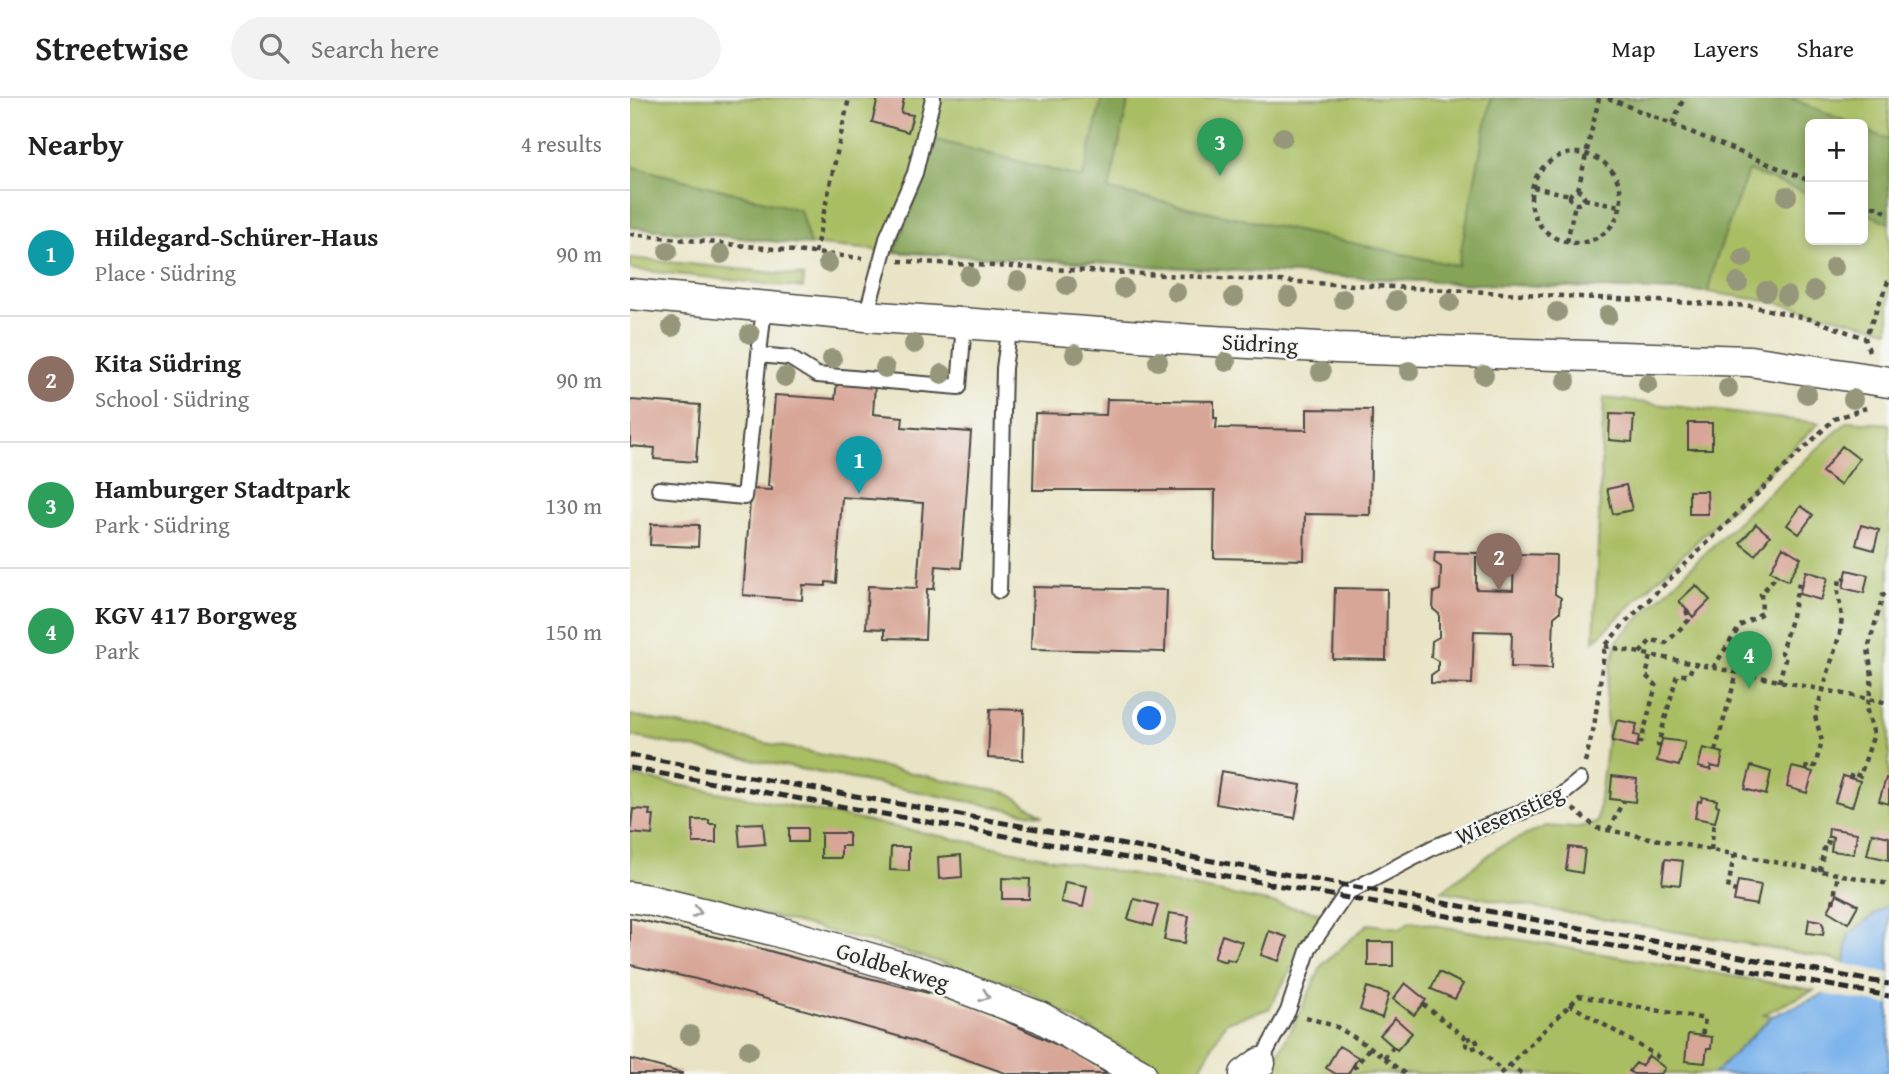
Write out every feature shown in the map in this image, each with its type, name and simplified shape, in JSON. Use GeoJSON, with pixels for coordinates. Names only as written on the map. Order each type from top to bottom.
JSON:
{"type":"FeatureCollection","features":[{"type":"Feature","properties":{"kind":"street","name":"Südring"},"geometry":{"type":"LineString","coordinates":[[630,294],[866,316],[1195,340],[1338,348],[1750,361],[1877,373]]}},
{"type":"Feature","properties":{"kind":"street","name":"Goldbekweg"},"geometry":{"type":"LineString","coordinates":[[630,897],[772,930],[928,975],[1040,1017],[1141,1074]]}},
{"type":"Feature","properties":{"kind":"lane"},"geometry":{"type":"LineString","coordinates":[[866,316],[888,235],[915,173],[933,98]]}},
{"type":"Feature","properties":{"kind":"lane"},"geometry":{"type":"LineString","coordinates":[[659,489],[744,497],[764,307]]}},
{"type":"Feature","properties":{"kind":"lane"},"geometry":{"type":"LineString","coordinates":[[759,355],[790,358],[817,375],[959,387],[964,323]]}},
{"type":"Feature","properties":{"kind":"lane"},"geometry":{"type":"LineString","coordinates":[[999,591],[1004,368],[1010,326]]}},
{"type":"Feature","properties":{"kind":"lane","name":"Wiesenstieg"},"geometry":{"type":"LineString","coordinates":[[1252,1069],[1288,1011],[1309,948],[1347,893],[1434,847],[1559,797],[1580,780]]}},
{"type":"Feature","properties":{"kind":"path"},"geometry":{"type":"LineString","coordinates":[[815,253],[849,98]]}},
{"type":"Feature","properties":{"kind":"path"},"geometry":{"type":"LineString","coordinates":[[1578,190],[1599,98]]}},
{"type":"Feature","properties":{"kind":"path"},"geometry":{"type":"LineString","coordinates":[[1608,98],[1805,179]]}},
{"type":"Feature","properties":{"kind":"path"},"geometry":{"type":"LineString","coordinates":[[1672,124],[1684,98]]}},
{"type":"Feature","properties":{"kind":"path"},"geometry":{"type":"LineString","coordinates":[[1575,153],[1586,155],[1606,165],[1614,174],[1619,184],[1620,206],[1617,218],[1601,236],[1590,241],[1567,242],[1555,238],[1538,222],[1533,211],[1533,187],[1537,176],[1553,160],[1575,153]]}},
{"type":"Feature","properties":{"kind":"path"},"geometry":{"type":"LineString","coordinates":[[1533,187],[1570,195]]}},
{"type":"Feature","properties":{"kind":"path"},"geometry":{"type":"LineString","coordinates":[[1578,190],[1584,194],[1584,199],[1580,204],[1575,204],[1571,202],[1570,195],[1572,191],[1578,190]]}},
{"type":"Feature","properties":{"kind":"path"},"geometry":{"type":"LineString","coordinates":[[1584,199],[1620,206]]}},
{"type":"Feature","properties":{"kind":"path"},"geometry":{"type":"LineString","coordinates":[[1567,242],[1575,204]]}},
{"type":"Feature","properties":{"kind":"path"},"geometry":{"type":"LineString","coordinates":[[1868,204],[1889,213]]}},
{"type":"Feature","properties":{"kind":"path"},"geometry":{"type":"LineString","coordinates":[[630,234],[881,260],[1751,306],[1810,318],[1865,338]]}},
{"type":"Feature","properties":{"kind":"path"},"geometry":{"type":"LineString","coordinates":[[1889,279],[1865,338],[1877,373],[1866,408],[1834,419],[1623,625],[1605,646],[1889,703]]}},
{"type":"Feature","properties":{"kind":"path"},"geometry":{"type":"LineString","coordinates":[[1713,668],[1740,626],[1762,613],[1761,594],[1777,575]]}},
{"type":"Feature","properties":{"kind":"path"},"geometry":{"type":"LineString","coordinates":[[1806,770],[1807,765],[1815,766],[1822,741],[1815,716],[1839,634],[1842,617],[1838,593],[1840,578],[1845,579]]}},
{"type":"Feature","properties":{"kind":"path"},"geometry":{"type":"LineString","coordinates":[[1779,682],[1786,656],[1781,652],[1799,582],[1802,582]]}},
{"type":"Feature","properties":{"kind":"path"},"geometry":{"type":"LineString","coordinates":[[1850,779],[1852,773],[1860,776],[1874,734],[1866,708],[1872,676],[1868,649],[1883,594],[1889,592]]}},
{"type":"Feature","properties":{"kind":"path"},"geometry":{"type":"LineString","coordinates":[[1640,653],[1651,640],[1666,643],[1689,620],[1686,610]]}},
{"type":"Feature","properties":{"kind":"path","name":"Wiesenstieg"},"geometry":{"type":"LineString","coordinates":[[1580,780],[1594,727],[1605,646]]}},
{"type":"Feature","properties":{"kind":"path"},"geometry":{"type":"LineString","coordinates":[[1638,742],[1641,743],[1656,685],[1646,676],[1651,656]]}},
{"type":"Feature","properties":{"kind":"path"},"geometry":{"type":"LineString","coordinates":[[1661,746],[1658,745],[1677,675],[1689,675],[1693,664]]}},
{"type":"Feature","properties":{"kind":"path"},"geometry":{"type":"LineString","coordinates":[[1715,751],[1737,673]]}},
{"type":"Feature","properties":{"kind":"path"},"geometry":{"type":"LineString","coordinates":[[1559,797],[1597,828],[1889,884]]}},
{"type":"Feature","properties":{"kind":"path"},"geometry":{"type":"LineString","coordinates":[[1609,830],[1623,801]]}},
{"type":"Feature","properties":{"kind":"path"},"geometry":{"type":"LineString","coordinates":[[1711,850],[1714,822]]}},
{"type":"Feature","properties":{"kind":"path"},"geometry":{"type":"LineString","coordinates":[[1820,870],[1825,842],[1832,843]]}},
{"type":"Feature","properties":{"kind":"path"},"geometry":{"type":"LineString","coordinates":[[1734,854],[1728,889],[1736,891]]}},
{"type":"Feature","properties":{"kind":"path"},"geometry":{"type":"LineString","coordinates":[[1832,903],[1838,874]]}},
{"type":"Feature","properties":{"kind":"path"},"geometry":{"type":"LineString","coordinates":[[1423,1004],[1467,1039],[1474,1037],[1478,1042],[1477,1047],[1501,1073],[1579,996],[1705,1019],[1703,1036]]}},
{"type":"Feature","properties":{"kind":"path"},"geometry":{"type":"LineString","coordinates":[[1569,1004],[1657,1056],[1654,1060]]}},
{"type":"Feature","properties":{"kind":"path"},"geometry":{"type":"LineString","coordinates":[[1288,1011],[1337,1027],[1370,1046],[1405,1074]]}},
{"type":"Feature","properties":{"kind":"path"},"geometry":{"type":"LineString","coordinates":[[1353,1066],[1355,1067],[1370,1046]]}},
{"type":"Feature","properties":{"kind":"path"},"geometry":{"type":"LineString","coordinates":[[1384,1058],[1394,1047]]}},
{"type":"Feature","properties":{"kind":"path"},"geometry":{"type":"LineString","coordinates":[[1510,1064],[1522,1074]]}},
{"type":"Feature","properties":{"kind":"green space"},"geometry":{"type":"Polygon","coordinates":[[[630,98],[1889,98],[1889,330],[1774,302],[1708,292],[1458,283],[895,252],[630,227],[630,98]]]}},
{"type":"Feature","properties":{"kind":"green space"},"geometry":{"type":"Polygon","coordinates":[[[1102,98],[1129,98],[1109,190],[1458,266],[1491,98],[1790,98],[1840,119],[1805,119],[1805,192],[1748,171],[1715,262],[1708,292],[1458,283],[895,252],[936,140],[1083,178],[1102,98]]]}},
{"type":"Feature","properties":{"kind":"green space"},"geometry":{"type":"Polygon","coordinates":[[[1868,131],[1887,139],[1889,136],[1889,223],[1868,214],[1868,131]]]}},
{"type":"Feature","properties":{"kind":"green space"},"geometry":{"type":"Polygon","coordinates":[[[630,166],[800,210],[810,245],[630,227],[630,166]]]}},
{"type":"Feature","properties":{"kind":"green space"},"geometry":{"type":"Polygon","coordinates":[[[630,258],[804,276],[803,288],[630,269],[630,258]]]}},
{"type":"Feature","properties":{"kind":"green space"},"geometry":{"type":"Polygon","coordinates":[[[1604,398],[1819,423],[1594,641],[1604,398]]]}},
{"type":"Feature","properties":{"kind":"green space"},"geometry":{"type":"Polygon","coordinates":[[[1848,421],[1889,424],[1889,904],[1848,935],[1845,964],[1834,959],[1442,891],[1499,847],[1546,826],[1574,828],[1597,823],[1608,730],[1608,684],[1619,638],[1735,524],[1848,421]]]}},
{"type":"Feature","properties":{"kind":"green space"},"geometry":{"type":"Polygon","coordinates":[[[630,715],[1009,793],[1043,816],[630,736],[630,715]]]}},
{"type":"Feature","properties":{"kind":"green space"},"geometry":{"type":"Polygon","coordinates":[[[630,776],[1322,913],[1269,1009],[1226,1022],[1197,1074],[1166,1074],[1017,985],[874,943],[651,885],[630,882],[630,776]]]}},
{"type":"Feature","properties":{"kind":"green space"},"geometry":{"type":"Polygon","coordinates":[[[1410,921],[1814,990],[1764,1014],[1772,1016],[1714,1074],[1267,1074],[1322,965],[1368,924],[1401,928],[1410,921]]]}},
{"type":"Feature","properties":{"kind":"water"},"geometry":{"type":"Polygon","coordinates":[[[1889,904],[1889,1070],[1884,1074],[1714,1074],[1772,1016],[1843,986],[1848,935],[1889,904]]]}},
{"type":"Feature","properties":{"kind":"pier"},"geometry":{"type":"Polygon","coordinates":[[[1841,963],[1889,973],[1889,1005],[1818,993],[1839,984],[1841,963]]]}},
{"type":"Feature","properties":{"kind":"building"},"geometry":{"type":"Polygon","coordinates":[[[878,98],[904,98],[901,113],[913,115],[908,132],[872,122],[878,98]]]}},
{"type":"Feature","properties":{"kind":"building"},"geometry":{"type":"Polygon","coordinates":[[[837,382],[875,385],[873,414],[903,417],[902,427],[971,432],[961,568],[936,566],[934,589],[927,589],[925,639],[885,638],[885,629],[866,628],[868,586],[917,588],[923,503],[842,497],[836,583],[826,582],[826,586],[803,585],[802,600],[743,595],[751,489],[772,490],[772,487],[768,486],[775,395],[835,399],[837,382]]]}},
{"type":"Feature","properties":{"kind":"building"},"geometry":{"type":"Polygon","coordinates":[[[1107,399],[1214,401],[1216,428],[1307,430],[1307,409],[1372,410],[1370,515],[1305,514],[1304,560],[1214,558],[1215,490],[1033,490],[1035,413],[1106,415],[1107,399]]]}},
{"type":"Feature","properties":{"kind":"building"},"geometry":{"type":"Polygon","coordinates":[[[630,400],[700,405],[696,462],[654,459],[655,448],[630,446],[630,400]]]}},
{"type":"Feature","properties":{"kind":"building"},"geometry":{"type":"Polygon","coordinates":[[[1610,414],[1634,415],[1632,442],[1609,440],[1610,414]]]}},
{"type":"Feature","properties":{"kind":"building"},"geometry":{"type":"Polygon","coordinates":[[[1688,423],[1712,423],[1712,449],[1688,449],[1688,423]]]}},
{"type":"Feature","properties":{"kind":"building"},"geometry":{"type":"Polygon","coordinates":[[[1842,446],[1859,459],[1840,485],[1822,472],[1842,446]]]}},
{"type":"Feature","properties":{"kind":"building"},"geometry":{"type":"Polygon","coordinates":[[[1626,485],[1632,510],[1613,514],[1607,489],[1626,485]]]}},
{"type":"Feature","properties":{"kind":"building"},"geometry":{"type":"Polygon","coordinates":[[[1689,491],[1707,491],[1708,514],[1689,514],[1689,491]]]}},
{"type":"Feature","properties":{"kind":"building"},"geometry":{"type":"Polygon","coordinates":[[[1801,506],[1813,515],[1799,534],[1787,525],[1801,506]]]}},
{"type":"Feature","properties":{"kind":"building"},"geometry":{"type":"Polygon","coordinates":[[[651,524],[699,525],[698,547],[650,545],[651,524]]]}},
{"type":"Feature","properties":{"kind":"building"},"geometry":{"type":"Polygon","coordinates":[[[1756,524],[1770,536],[1755,555],[1740,543],[1756,524]]]}},
{"type":"Feature","properties":{"kind":"building"},"geometry":{"type":"Polygon","coordinates":[[[1861,525],[1879,530],[1874,550],[1856,545],[1861,525]]]}},
{"type":"Feature","properties":{"kind":"building"},"geometry":{"type":"Polygon","coordinates":[[[1783,547],[1801,558],[1788,581],[1770,571],[1783,547]]]}},
{"type":"Feature","properties":{"kind":"building"},"geometry":{"type":"Polygon","coordinates":[[[1435,552],[1479,553],[1479,557],[1476,557],[1476,589],[1513,590],[1514,554],[1556,555],[1555,594],[1561,598],[1560,612],[1554,617],[1552,668],[1511,667],[1512,632],[1474,631],[1472,684],[1431,683],[1431,675],[1438,670],[1438,661],[1431,657],[1432,641],[1439,637],[1439,614],[1433,609],[1434,592],[1440,590],[1441,567],[1434,562],[1435,552]]]}},
{"type":"Feature","properties":{"kind":"building"},"geometry":{"type":"Polygon","coordinates":[[[1847,570],[1868,575],[1864,593],[1843,588],[1847,570]]]}},
{"type":"Feature","properties":{"kind":"building"},"geometry":{"type":"Polygon","coordinates":[[[1806,571],[1828,578],[1821,600],[1799,594],[1806,571]]]}},
{"type":"Feature","properties":{"kind":"building"},"geometry":{"type":"Polygon","coordinates":[[[1696,585],[1710,600],[1693,617],[1679,601],[1696,585]]]}},
{"type":"Feature","properties":{"kind":"building"},"geometry":{"type":"Polygon","coordinates":[[[1033,587],[1167,590],[1165,652],[1031,649],[1033,587]]]}},
{"type":"Feature","properties":{"kind":"building"},"geometry":{"type":"Polygon","coordinates":[[[1335,588],[1387,589],[1386,660],[1333,659],[1335,588]]]}},
{"type":"Feature","properties":{"kind":"building"},"geometry":{"type":"Polygon","coordinates":[[[990,709],[1024,710],[1023,760],[988,758],[990,709]]]}},
{"type":"Feature","properties":{"kind":"building"},"geometry":{"type":"Polygon","coordinates":[[[1617,720],[1637,724],[1634,735],[1639,736],[1637,747],[1612,741],[1617,720]]]}},
{"type":"Feature","properties":{"kind":"building"},"geometry":{"type":"Polygon","coordinates":[[[1662,739],[1685,742],[1679,766],[1657,761],[1662,739]]]}},
{"type":"Feature","properties":{"kind":"building"},"geometry":{"type":"Polygon","coordinates":[[[1703,748],[1723,753],[1720,768],[1711,766],[1711,770],[1698,767],[1703,748]]]}},
{"type":"Feature","properties":{"kind":"building"},"geometry":{"type":"Polygon","coordinates":[[[1751,766],[1771,772],[1766,795],[1745,789],[1751,766]]]}},
{"type":"Feature","properties":{"kind":"building"},"geometry":{"type":"Polygon","coordinates":[[[1792,767],[1813,772],[1807,793],[1787,787],[1792,767]]]}},
{"type":"Feature","properties":{"kind":"building"},"geometry":{"type":"Polygon","coordinates":[[[1221,771],[1301,785],[1295,818],[1216,804],[1221,771]]]}},
{"type":"Feature","properties":{"kind":"building"},"geometry":{"type":"Polygon","coordinates":[[[1612,776],[1637,779],[1635,802],[1610,799],[1612,776]]]}},
{"type":"Feature","properties":{"kind":"building"},"geometry":{"type":"Polygon","coordinates":[[[1843,776],[1860,781],[1852,807],[1835,802],[1843,776]]]}},
{"type":"Feature","properties":{"kind":"building"},"geometry":{"type":"Polygon","coordinates":[[[1886,778],[1889,779],[1889,804],[1879,801],[1886,778]]]}},
{"type":"Feature","properties":{"kind":"building"},"geometry":{"type":"Polygon","coordinates":[[[1702,797],[1717,800],[1716,805],[1719,806],[1715,822],[1695,818],[1698,801],[1701,802],[1702,797]]]}},
{"type":"Feature","properties":{"kind":"building"},"geometry":{"type":"Polygon","coordinates":[[[633,809],[650,810],[649,815],[654,815],[652,835],[630,833],[633,809]]]}},
{"type":"Feature","properties":{"kind":"building"},"geometry":{"type":"Polygon","coordinates":[[[693,820],[709,820],[709,824],[716,824],[716,843],[693,843],[693,820]]]}},
{"type":"Feature","properties":{"kind":"building"},"geometry":{"type":"Polygon","coordinates":[[[763,823],[765,844],[740,846],[738,824],[763,823]]]}},
{"type":"Feature","properties":{"kind":"building"},"geometry":{"type":"Polygon","coordinates":[[[789,828],[807,828],[807,842],[789,842],[789,828]]]}},
{"type":"Feature","properties":{"kind":"building"},"geometry":{"type":"Polygon","coordinates":[[[1829,828],[1857,833],[1854,854],[1831,851],[1833,837],[1828,837],[1829,828]]]}},
{"type":"Feature","properties":{"kind":"building"},"geometry":{"type":"Polygon","coordinates":[[[821,833],[849,833],[849,846],[841,846],[841,858],[821,858],[821,833]]]}},
{"type":"Feature","properties":{"kind":"building"},"geometry":{"type":"Polygon","coordinates":[[[1872,833],[1889,837],[1889,860],[1867,855],[1872,833]]]}},
{"type":"Feature","properties":{"kind":"building"},"geometry":{"type":"Polygon","coordinates":[[[891,847],[909,847],[909,871],[890,870],[891,847]]]}},
{"type":"Feature","properties":{"kind":"building"},"geometry":{"type":"Polygon","coordinates":[[[1569,847],[1585,849],[1582,873],[1566,870],[1569,847]]]}},
{"type":"Feature","properties":{"kind":"building"},"geometry":{"type":"Polygon","coordinates":[[[961,855],[962,877],[939,879],[938,857],[961,855]]]}},
{"type":"Feature","properties":{"kind":"building"},"geometry":{"type":"Polygon","coordinates":[[[1665,859],[1683,861],[1680,885],[1662,883],[1665,859]]]}},
{"type":"Feature","properties":{"kind":"building"},"geometry":{"type":"Polygon","coordinates":[[[1002,878],[1030,879],[1029,899],[1002,899],[1002,878]]]}},
{"type":"Feature","properties":{"kind":"building"},"geometry":{"type":"Polygon","coordinates":[[[1738,881],[1761,885],[1757,905],[1734,901],[1738,881]]]}},
{"type":"Feature","properties":{"kind":"building"},"geometry":{"type":"Polygon","coordinates":[[[1065,882],[1087,886],[1083,907],[1061,902],[1065,882]]]}},
{"type":"Feature","properties":{"kind":"building"},"geometry":{"type":"Polygon","coordinates":[[[1837,894],[1858,905],[1848,923],[1828,911],[1837,894]]]}},
{"type":"Feature","properties":{"kind":"building"},"geometry":{"type":"Polygon","coordinates":[[[1134,899],[1158,905],[1152,926],[1128,919],[1134,899]]]}},
{"type":"Feature","properties":{"kind":"building"},"geometry":{"type":"Polygon","coordinates":[[[1169,913],[1189,916],[1185,943],[1164,940],[1169,913]]]}},
{"type":"Feature","properties":{"kind":"building"},"geometry":{"type":"Polygon","coordinates":[[[630,918],[734,941],[948,998],[982,1010],[1051,1042],[1078,1055],[1107,1074],[1008,1074],[908,1039],[696,979],[630,965],[630,918]]]}},
{"type":"Feature","properties":{"kind":"building"},"geometry":{"type":"Polygon","coordinates":[[[1809,919],[1821,921],[1824,927],[1823,935],[1807,933],[1809,919]]]}},
{"type":"Feature","properties":{"kind":"building"},"geometry":{"type":"Polygon","coordinates":[[[1269,931],[1287,937],[1279,961],[1261,955],[1269,931]]]}},
{"type":"Feature","properties":{"kind":"building"},"geometry":{"type":"Polygon","coordinates":[[[1222,935],[1242,942],[1235,961],[1227,959],[1226,962],[1214,958],[1222,935]]]}},
{"type":"Feature","properties":{"kind":"building"},"geometry":{"type":"Polygon","coordinates":[[[1368,942],[1393,942],[1393,966],[1368,966],[1368,942]]]}},
{"type":"Feature","properties":{"kind":"building"},"geometry":{"type":"Polygon","coordinates":[[[1439,972],[1463,984],[1455,999],[1431,989],[1439,972]]]}},
{"type":"Feature","properties":{"kind":"building"},"geometry":{"type":"Polygon","coordinates":[[[1405,983],[1426,1000],[1414,1015],[1393,999],[1405,983]]]}},
{"type":"Feature","properties":{"kind":"building"},"geometry":{"type":"Polygon","coordinates":[[[1367,987],[1389,994],[1382,1018],[1360,1010],[1367,987]]]}},
{"type":"Feature","properties":{"kind":"building"},"geometry":{"type":"Polygon","coordinates":[[[1395,1018],[1412,1033],[1397,1050],[1380,1035],[1395,1018]]]}},
{"type":"Feature","properties":{"kind":"building"},"geometry":{"type":"Polygon","coordinates":[[[1688,1034],[1712,1037],[1705,1063],[1685,1061],[1688,1034]]]}},
{"type":"Feature","properties":{"kind":"building"},"geometry":{"type":"Polygon","coordinates":[[[1339,1046],[1358,1057],[1348,1074],[1336,1074],[1326,1068],[1339,1046]]]}},
{"type":"Feature","properties":{"kind":"building"},"geometry":{"type":"Polygon","coordinates":[[[1649,1056],[1665,1068],[1661,1074],[1633,1074],[1629,1071],[1636,1063],[1641,1066],[1649,1056]]]}},
{"type":"Feature","properties":{"kind":"building"},"geometry":{"type":"Polygon","coordinates":[[[630,1059],[682,1073],[682,1074],[630,1074],[630,1059]]]}},
{"type":"Feature","properties":{"kind":"railway"},"geometry":{"type":"LineString","coordinates":[[630,755],[1889,984]]}},
{"type":"Feature","properties":{"kind":"railway"},"geometry":{"type":"LineString","coordinates":[[630,768],[1889,996]]}},
{"type":"Feature","properties":{"kind":"place","name":"Hamburger Stadtpark"},"geometry":{"type":"Point","coordinates":[1220,176]}},
{"type":"Feature","properties":{"kind":"place","name":"Hildegard-Schürer-Haus"},"geometry":{"type":"Point","coordinates":[859,494]}},
{"type":"Feature","properties":{"kind":"place","name":"Kita Südring"},"geometry":{"type":"Point","coordinates":[1499,591]}},
{"type":"Feature","properties":{"kind":"place","name":"KGV 417 Borgweg"},"geometry":{"type":"Point","coordinates":[1749,689]}}]}
